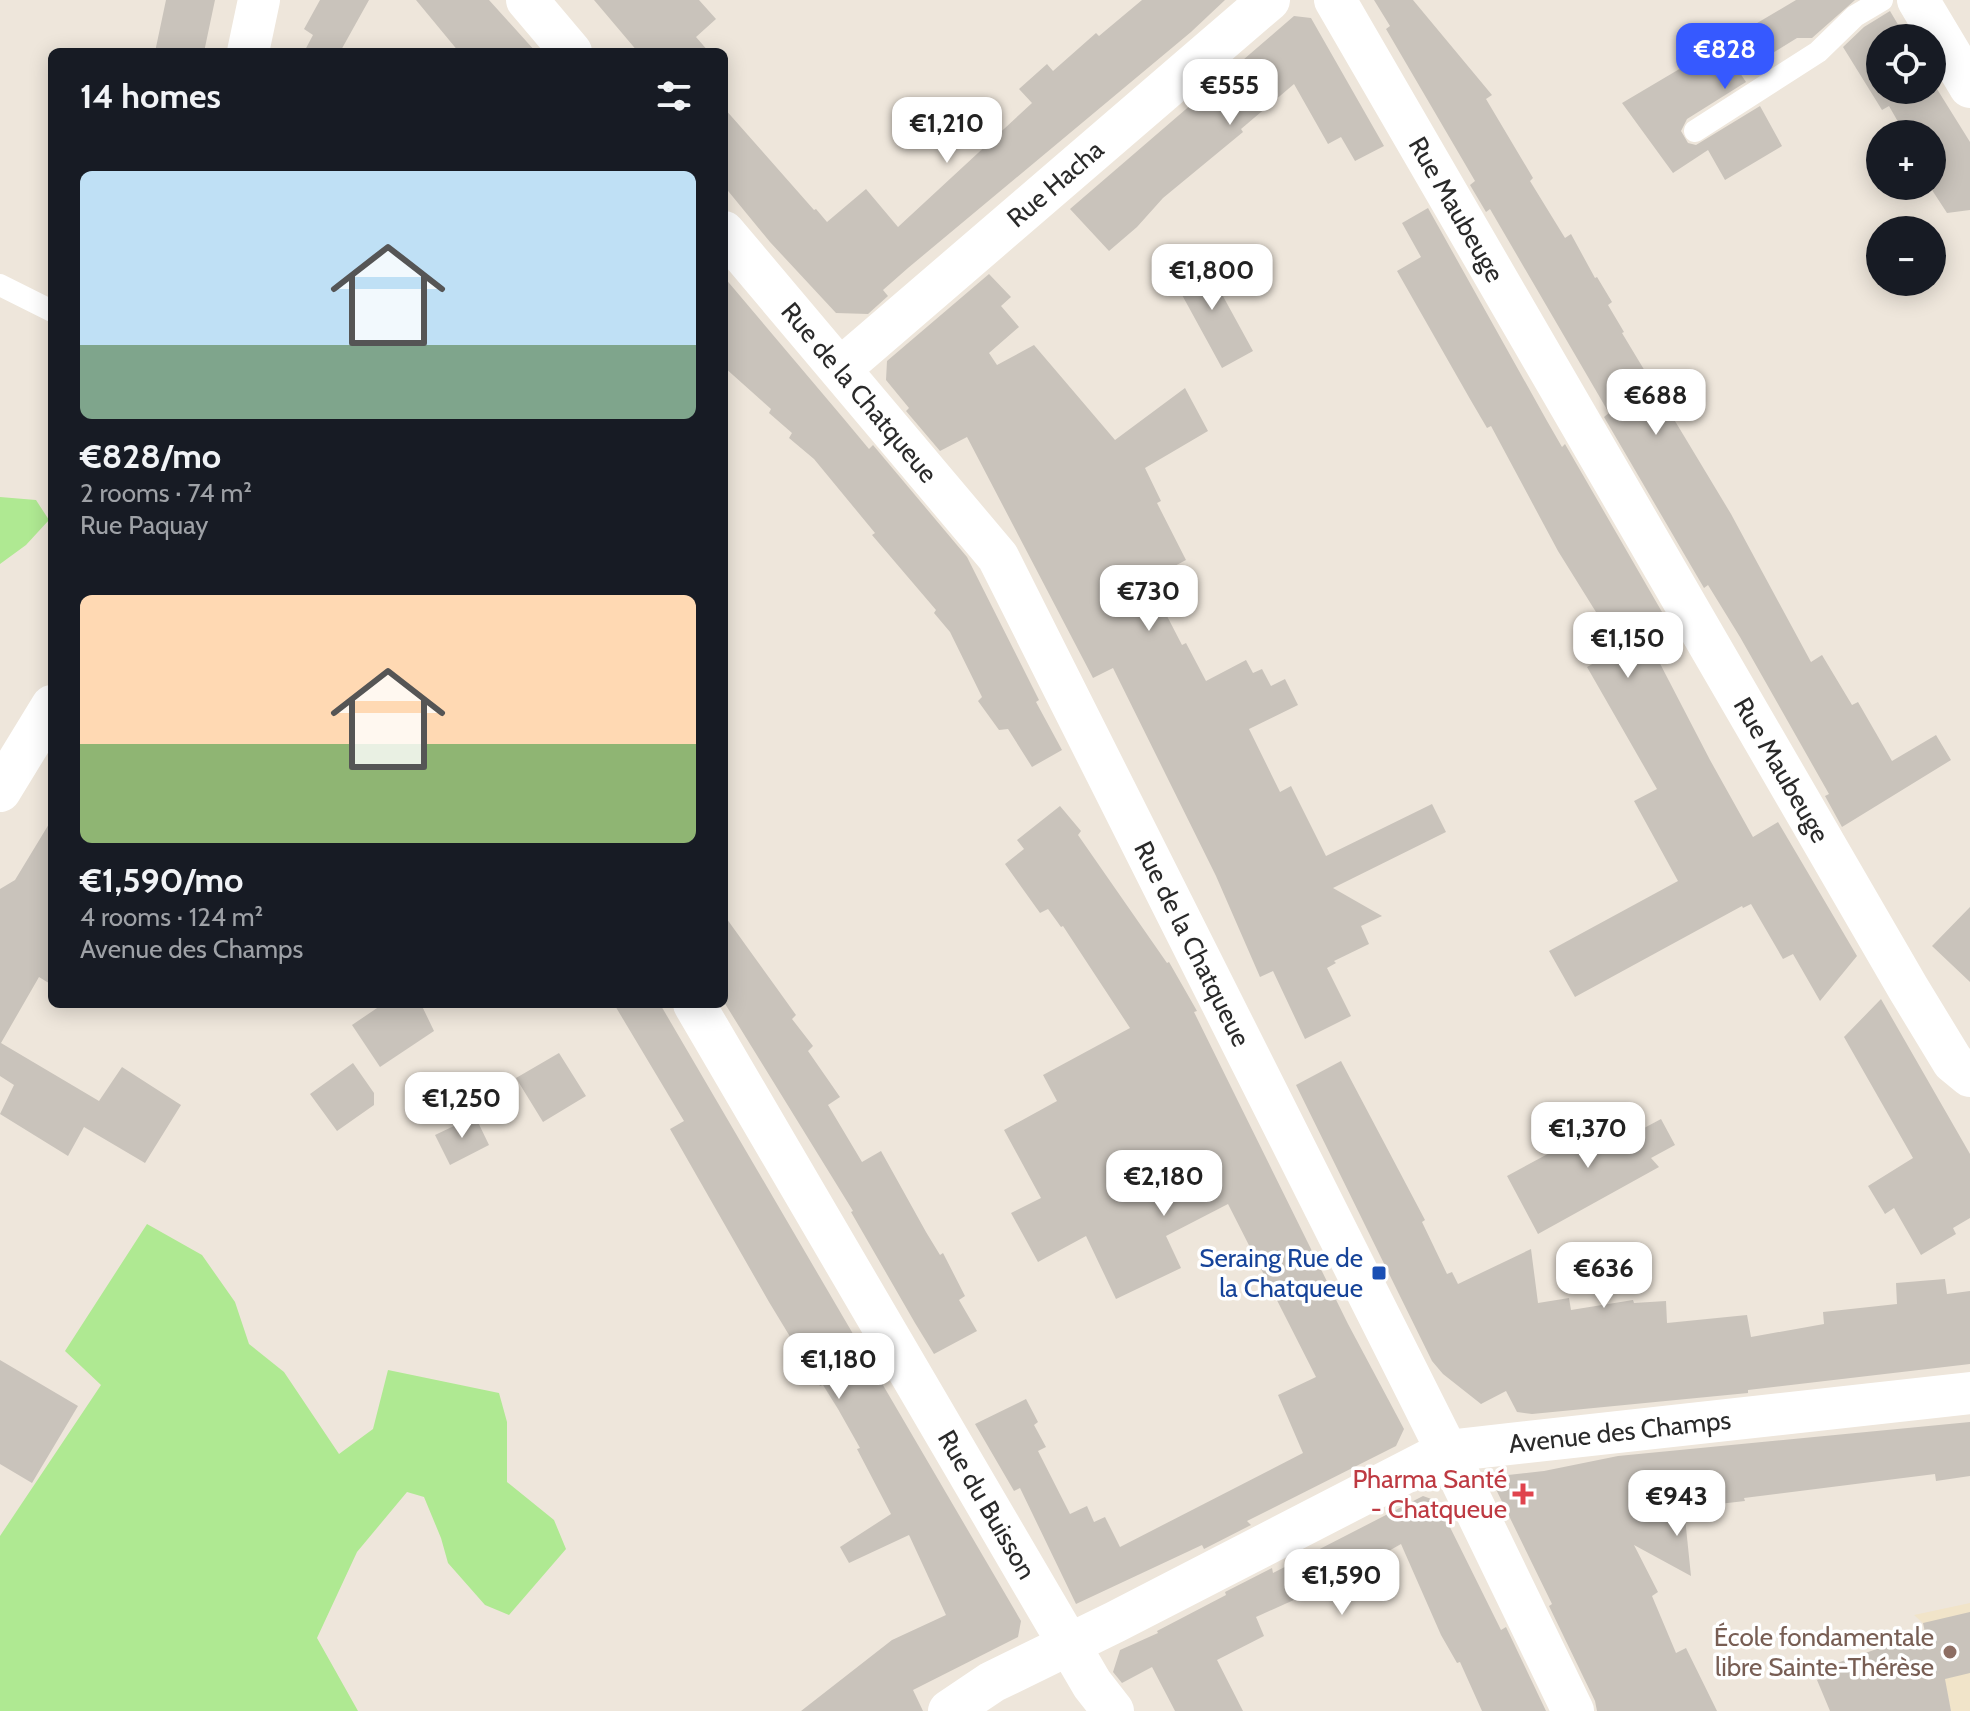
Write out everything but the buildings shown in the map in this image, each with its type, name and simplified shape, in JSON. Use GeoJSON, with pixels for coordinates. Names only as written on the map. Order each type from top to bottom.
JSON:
{"type":"FeatureCollection","features":[{"type":"Feature","properties":{"kind":"street"},"geometry":{"type":"LineString","coordinates":[[249,48],[259,0]]}},
{"type":"Feature","properties":{"kind":"street"},"geometry":{"type":"LineString","coordinates":[[527,0],[568,48]]}},
{"type":"Feature","properties":{"kind":"street","name":"Rue Hacha"},"geometry":{"type":"LineString","coordinates":[[840,369],[1269,0]]}},
{"type":"Feature","properties":{"kind":"street","name":"Rue Maubeuge"},"geometry":{"type":"LineString","coordinates":[[1335,0],[1908,988],[1953,1062],[1970,1076]]}},
{"type":"Feature","properties":{"kind":"street"},"geometry":{"type":"LineString","coordinates":[[1918,0],[1970,87]]}},
{"type":"Feature","properties":{"kind":"street","name":"Rue de la Chatqueue"},"geometry":{"type":"LineString","coordinates":[[728,237],[998,557],[1447,1451],[1573,1711]]}},
{"type":"Feature","properties":{"kind":"street"},"geometry":{"type":"LineString","coordinates":[[0,791],[48,713]]}},
{"type":"Feature","properties":{"kind":"street","name":"Rue du Buisson"},"geometry":{"type":"LineString","coordinates":[[696,1008],[1092,1684],[1113,1711]]}},
{"type":"Feature","properties":{"kind":"street","name":"Avenue des Champs"},"geometry":{"type":"LineString","coordinates":[[949,1711],[992,1682],[1447,1451],[1970,1393]]}},
{"type":"Feature","properties":{"kind":"lane"},"geometry":{"type":"LineString","coordinates":[[1695,131],[1818,52],[1855,16],[1882,0]]}},
{"type":"Feature","properties":{"kind":"lane"},"geometry":{"type":"LineString","coordinates":[[0,285],[48,309]]}},
{"type":"Feature","properties":{"kind":"shaded area","name":"École fondamentale libre Sainte-Thérèse"},"geometry":{"type":"Polygon","coordinates":[[[1970,1603],[1970,1711],[1951,1711],[1945,1681],[1937,1681],[1923,1623],[1914,1615],[1970,1603]]]}},
{"type":"Feature","properties":{"kind":"green space"},"geometry":{"type":"Polygon","coordinates":[[[0,497],[36,500],[48,521],[26,545],[0,564],[0,497]]]}},
{"type":"Feature","properties":{"kind":"green space"},"geometry":{"type":"Polygon","coordinates":[[[147,1224],[202,1255],[235,1302],[249,1344],[284,1372],[339,1454],[373,1429],[388,1370],[499,1393],[507,1422],[507,1482],[554,1520],[566,1549],[509,1615],[485,1605],[448,1563],[424,1497],[407,1492],[357,1552],[317,1638],[358,1711],[0,1711],[0,1536],[101,1385],[65,1351],[147,1224]]]}},
{"type":"Feature","properties":{"kind":"place","name":"Seraing Rue de la Chatqueue"},"geometry":{"type":"Point","coordinates":[1379,1273]}},
{"type":"Feature","properties":{"kind":"place","name":"Pharma Santé - Chatqueue"},"geometry":{"type":"Point","coordinates":[1523,1494]}},
{"type":"Feature","properties":{"kind":"place","name":"École fondamentale libre Sainte-Thérèse"},"geometry":{"type":"Point","coordinates":[1950,1652]}}]}
